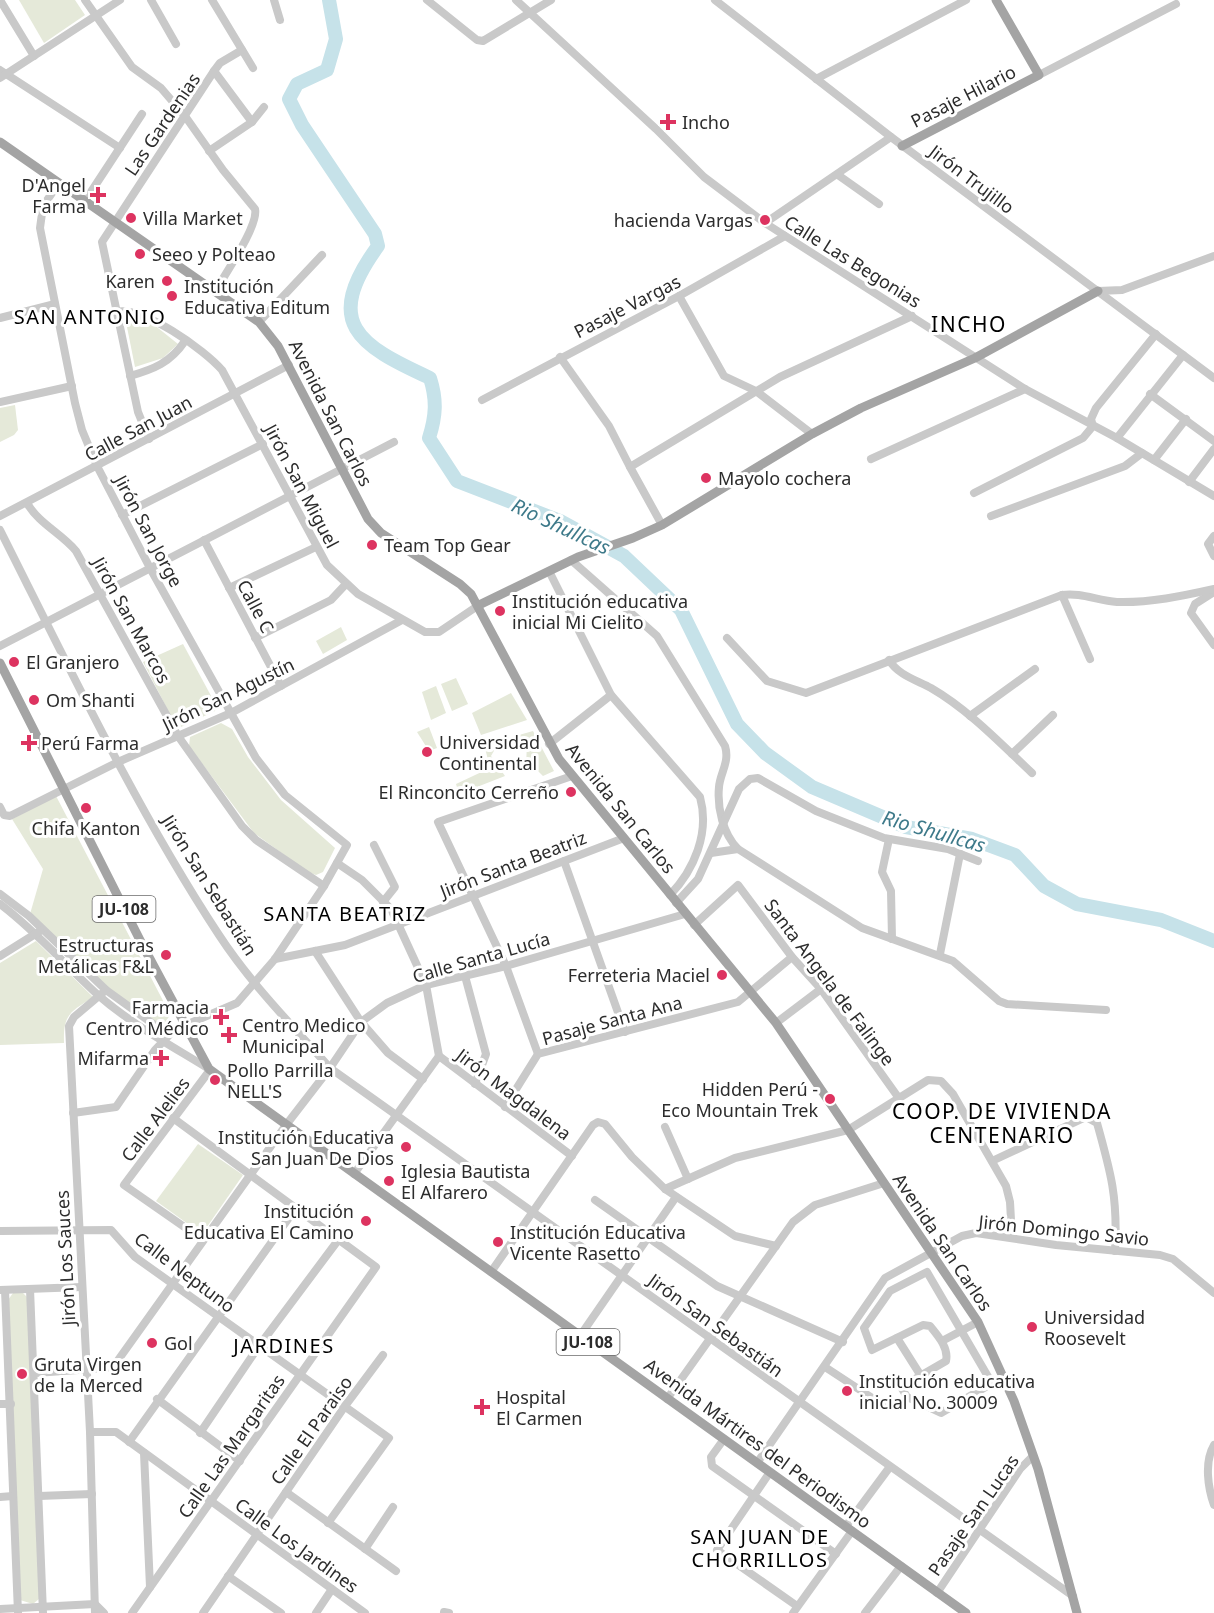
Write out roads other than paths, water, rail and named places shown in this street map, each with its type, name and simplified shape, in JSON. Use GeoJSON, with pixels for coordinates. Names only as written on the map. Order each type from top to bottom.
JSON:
{"type":"FeatureCollection","features":[{"type":"Feature","properties":{"kind":"main road"},"geometry":{"type":"LineString","coordinates":[[996,0],[1039,75]]}},
{"type":"Feature","properties":{"kind":"main road","name":"Pasaje Hilario"},"geometry":{"type":"LineString","coordinates":[[903,146],[1039,75]]}},
{"type":"Feature","properties":{"kind":"main road","name":"Avenida San Carlos"},"geometry":{"type":"LineString","coordinates":[[0,142],[259,322],[272,335],[289,365],[342,469],[375,527],[460,584],[479,605],[549,744],[572,776],[776,1023],[978,1322],[1014,1401],[1034,1456],[1077,1613]]}},
{"type":"Feature","properties":{"kind":"main road"},"geometry":{"type":"LineString","coordinates":[[479,605],[574,558],[633,538],[662,525],[812,434],[861,408],[975,358],[1098,291]]}},
{"type":"Feature","properties":{"kind":"main road","name":"Avenida Mártires del Periodismo"},"geometry":{"type":"LineString","coordinates":[[0,663],[184,1027],[210,1070],[966,1613]]}},
{"type":"Feature","properties":{"kind":"street"},"geometry":{"type":"LineString","coordinates":[[0,0],[34,56]]}},
{"type":"Feature","properties":{"kind":"street"},"geometry":{"type":"LineString","coordinates":[[85,0],[132,67],[161,88],[255,209],[255,222],[216,291]]}},
{"type":"Feature","properties":{"kind":"street"},"geometry":{"type":"LineString","coordinates":[[2,74],[120,0]]}},
{"type":"Feature","properties":{"kind":"street"},"geometry":{"type":"LineString","coordinates":[[151,0],[176,44]]}},
{"type":"Feature","properties":{"kind":"street"},"geometry":{"type":"LineString","coordinates":[[212,0],[253,68]]}},
{"type":"Feature","properties":{"kind":"street"},"geometry":{"type":"LineString","coordinates":[[274,0],[280,20]]}},
{"type":"Feature","properties":{"kind":"street"},"geometry":{"type":"LineString","coordinates":[[427,0],[477,40],[483,41],[551,0]]}},
{"type":"Feature","properties":{"kind":"street","name":"Calle Las Begonias"},"geometry":{"type":"LineString","coordinates":[[516,0],[704,177],[765,223],[1025,389],[1117,438],[1214,496]]}},
{"type":"Feature","properties":{"kind":"street","name":"Jirón Trujillo"},"geometry":{"type":"LineString","coordinates":[[715,0],[891,137],[1214,378]]}},
{"type":"Feature","properties":{"kind":"street"},"geometry":{"type":"LineString","coordinates":[[816,79],[966,0]]}},
{"type":"Feature","properties":{"kind":"street"},"geometry":{"type":"LineString","coordinates":[[1039,75],[1176,4]]}},
{"type":"Feature","properties":{"kind":"street","name":"Las Gardenias"},"geometry":{"type":"LineString","coordinates":[[149,439],[140,420],[102,242],[214,71],[220,63],[242,50]]}},
{"type":"Feature","properties":{"kind":"street"},"geometry":{"type":"LineString","coordinates":[[214,71],[252,122]]}},
{"type":"Feature","properties":{"kind":"street"},"geometry":{"type":"LineString","coordinates":[[2,74],[21,82],[120,148]]}},
{"type":"Feature","properties":{"kind":"street"},"geometry":{"type":"LineString","coordinates":[[209,151],[252,122],[264,107]]}},
{"type":"Feature","properties":{"kind":"street"},"geometry":{"type":"LineString","coordinates":[[85,201],[142,114]]}},
{"type":"Feature","properties":{"kind":"street"},"geometry":{"type":"LineString","coordinates":[[765,223],[891,137]]}},
{"type":"Feature","properties":{"kind":"street"},"geometry":{"type":"LineString","coordinates":[[838,175],[879,204]]}},
{"type":"Feature","properties":{"kind":"street","name":"Jirón San Jorge"},"geometry":{"type":"LineString","coordinates":[[59,183],[43,206],[40,220],[82,430],[150,568],[271,780],[285,795],[347,845],[337,863]]}},
{"type":"Feature","properties":{"kind":"street","name":"Pasaje Vargas"},"geometry":{"type":"LineString","coordinates":[[482,400],[679,296],[785,236]]}},
{"type":"Feature","properties":{"kind":"street"},"geometry":{"type":"LineString","coordinates":[[259,322],[322,255]]}},
{"type":"Feature","properties":{"kind":"street"},"geometry":{"type":"LineString","coordinates":[[1098,291],[1122,290],[1214,256]]}},
{"type":"Feature","properties":{"kind":"street"},"geometry":{"type":"LineString","coordinates":[[679,296],[724,376],[756,391],[812,434]]}},
{"type":"Feature","properties":{"kind":"street"},"geometry":{"type":"LineString","coordinates":[[0,318],[55,304]]}},
{"type":"Feature","properties":{"kind":"street","name":"Jirón San Miguel"},"geometry":{"type":"LineString","coordinates":[[116,312],[126,310],[147,317],[219,366],[236,393],[316,547],[327,565],[345,585],[425,632],[439,632],[479,605]]}},
{"type":"Feature","properties":{"kind":"street"},"geometry":{"type":"LineString","coordinates":[[630,467],[780,377],[912,316]]}},
{"type":"Feature","properties":{"kind":"street"},"geometry":{"type":"LineString","coordinates":[[974,493],[1083,438],[1093,426],[1091,419],[1096,408],[1156,334]]}},
{"type":"Feature","properties":{"kind":"street"},"geometry":{"type":"LineString","coordinates":[[130,376],[160,366],[173,357],[185,341]]}},
{"type":"Feature","properties":{"kind":"street"},"geometry":{"type":"LineString","coordinates":[[1117,438],[1183,355]]}},
{"type":"Feature","properties":{"kind":"street"},"geometry":{"type":"LineString","coordinates":[[560,357],[609,426],[662,525]]}},
{"type":"Feature","properties":{"kind":"street","name":"Calle San Juan"},"geometry":{"type":"LineString","coordinates":[[0,516],[289,365]]}},
{"type":"Feature","properties":{"kind":"street"},"geometry":{"type":"LineString","coordinates":[[0,402],[72,386]]}},
{"type":"Feature","properties":{"kind":"street"},"geometry":{"type":"LineString","coordinates":[[871,459],[1025,389]]}},
{"type":"Feature","properties":{"kind":"street"},"geometry":{"type":"LineString","coordinates":[[1150,394],[1214,441]]}},
{"type":"Feature","properties":{"kind":"street"},"geometry":{"type":"LineString","coordinates":[[1154,460],[1186,419]]}},
{"type":"Feature","properties":{"kind":"street"},"geometry":{"type":"LineString","coordinates":[[0,646],[394,442]]}},
{"type":"Feature","properties":{"kind":"street"},"geometry":{"type":"LineString","coordinates":[[122,515],[263,444]]}},
{"type":"Feature","properties":{"kind":"street"},"geometry":{"type":"LineString","coordinates":[[1189,482],[1214,449]]}},
{"type":"Feature","properties":{"kind":"street"},"geometry":{"type":"LineString","coordinates":[[991,516],[1125,466],[1142,453]]}},
{"type":"Feature","properties":{"kind":"street","name":"Jirón San Marcos"},"geometry":{"type":"LineString","coordinates":[[27,503],[37,519],[63,537],[76,551],[178,735],[242,826],[256,840],[324,886]]}},
{"type":"Feature","properties":{"kind":"street","name":"Jirón San Sebastián"},"geometry":{"type":"LineString","coordinates":[[0,530],[118,762],[220,936],[255,984],[330,1068],[889,1468],[1074,1597]]}},
{"type":"Feature","properties":{"kind":"street"},"geometry":{"type":"LineString","coordinates":[[1214,536],[1208,544],[1214,556]]}},
{"type":"Feature","properties":{"kind":"street","name":"Calle C"},"geometry":{"type":"LineString","coordinates":[[204,540],[281,686]]}},
{"type":"Feature","properties":{"kind":"street"},"geometry":{"type":"LineString","coordinates":[[230,588],[316,547]]}},
{"type":"Feature","properties":{"kind":"street"},"geometry":{"type":"LineString","coordinates":[[574,558],[657,636],[725,746],[726,761],[719,787],[724,824],[731,841],[738,849],[805,890],[841,916],[892,939],[940,954],[954,961],[999,1001],[1007,1004],[1106,1010]]}},
{"type":"Feature","properties":{"kind":"street"},"geometry":{"type":"LineString","coordinates":[[549,571],[611,695],[700,797],[702,804],[701,839],[685,879],[673,899]]}},
{"type":"Feature","properties":{"kind":"street"},"geometry":{"type":"LineString","coordinates":[[255,638],[331,600],[345,585]]}},
{"type":"Feature","properties":{"kind":"street"},"geometry":{"type":"LineString","coordinates":[[727,638],[767,681],[806,693],[1062,595],[1074,594],[1124,602],[1214,591]]}},
{"type":"Feature","properties":{"kind":"street"},"geometry":{"type":"LineString","coordinates":[[1214,591],[1195,604],[1191,613],[1214,645]]}},
{"type":"Feature","properties":{"kind":"street"},"geometry":{"type":"LineString","coordinates":[[1062,595],[1090,659]]}},
{"type":"Feature","properties":{"kind":"street","name":"Jirón San Agustín"},"geometry":{"type":"LineString","coordinates":[[0,807],[7,816],[118,762],[231,713],[402,620]]}},
{"type":"Feature","properties":{"kind":"street"},"geometry":{"type":"LineString","coordinates":[[889,660],[896,670],[933,689],[970,716],[1032,773]]}},
{"type":"Feature","properties":{"kind":"street"},"geometry":{"type":"LineString","coordinates":[[970,716],[1035,669]]}},
{"type":"Feature","properties":{"kind":"street"},"geometry":{"type":"LineString","coordinates":[[549,744],[611,695]]}},
{"type":"Feature","properties":{"kind":"street"},"geometry":{"type":"LineString","coordinates":[[1012,754],[1053,715]]}},
{"type":"Feature","properties":{"kind":"street"},"geometry":{"type":"LineString","coordinates":[[538,1054],[506,966],[438,822],[572,776]]}},
{"type":"Feature","properties":{"kind":"street"},"geometry":{"type":"LineString","coordinates":[[673,899],[694,886],[739,789],[750,779],[758,778],[816,811],[889,839],[948,849],[978,861]]}},
{"type":"Feature","properties":{"kind":"street","name":"Jirón Santa Beatriz"},"geometry":{"type":"LineString","coordinates":[[275,959],[345,945],[624,838]]}},
{"type":"Feature","properties":{"kind":"street"},"geometry":{"type":"LineString","coordinates":[[889,839],[882,872],[891,891],[892,939]]}},
{"type":"Feature","properties":{"kind":"street"},"geometry":{"type":"LineString","coordinates":[[374,845],[395,887],[383,902]]}},
{"type":"Feature","properties":{"kind":"street"},"geometry":{"type":"LineString","coordinates":[[711,853],[738,849]]}},
{"type":"Feature","properties":{"kind":"street"},"geometry":{"type":"LineString","coordinates":[[940,954],[960,854]]}},
{"type":"Feature","properties":{"kind":"street"},"geometry":{"type":"LineString","coordinates":[[564,861],[625,1032]]}},
{"type":"Feature","properties":{"kind":"street"},"geometry":{"type":"LineString","coordinates":[[73,1113],[116,1107],[163,1041],[174,1030],[237,1004],[275,959],[337,863],[362,880],[383,902],[399,924],[426,985],[439,1056],[354,1174]]}},
{"type":"Feature","properties":{"kind":"street","name":"Santa Angela de Falinge"},"geometry":{"type":"LineString","coordinates":[[694,925],[738,885],[792,957],[821,989],[898,1096]]}},
{"type":"Feature","properties":{"kind":"street"},"geometry":{"type":"LineString","coordinates":[[0,894],[103,993],[156,1026],[174,1030]]}},
{"type":"Feature","properties":{"kind":"street"},"geometry":{"type":"LineString","coordinates":[[0,904],[39,932]]}},
{"type":"Feature","properties":{"kind":"street","name":"Calle Santa Lucía"},"geometry":{"type":"LineString","coordinates":[[35,1373],[107,1368],[116,1363],[361,1022],[387,1003],[426,985],[506,966],[685,914]]}},
{"type":"Feature","properties":{"kind":"street"},"geometry":{"type":"LineString","coordinates":[[0,956],[39,932]]}},
{"type":"Feature","properties":{"kind":"street"},"geometry":{"type":"LineString","coordinates":[[315,951],[361,1022],[388,1053],[423,1079]]}},
{"type":"Feature","properties":{"kind":"street","name":"Pasaje Santa Ana"},"geometry":{"type":"LineString","coordinates":[[505,1107],[538,1054],[738,1002],[751,994],[792,957]]}},
{"type":"Feature","properties":{"kind":"street"},"geometry":{"type":"LineString","coordinates":[[465,976],[486,1054],[475,1084]]}},
{"type":"Feature","properties":{"kind":"street"},"geometry":{"type":"LineString","coordinates":[[776,1023],[821,989]]}},
{"type":"Feature","properties":{"kind":"street","name":"Avenida Mártires del Periodismo"},"geometry":{"type":"LineString","coordinates":[[103,993],[163,1041],[210,1070]]}},
{"type":"Feature","properties":{"kind":"street","name":"Jirón Los Sauces"},"geometry":{"type":"LineString","coordinates":[[95,1609],[90,1432],[69,1026],[74,1017],[103,993]]}},
{"type":"Feature","properties":{"kind":"street","name":"Jirón Magdalena"},"geometry":{"type":"LineString","coordinates":[[439,1056],[572,1156]]}},
{"type":"Feature","properties":{"kind":"street","name":"Calle Alelies"},"geometry":{"type":"LineString","coordinates":[[203,1240],[124,1185],[210,1070]]}},
{"type":"Feature","properties":{"kind":"street"},"geometry":{"type":"LineString","coordinates":[[665,1190],[735,1158],[848,1130],[898,1096],[928,1080],[941,1081],[953,1094],[1006,1185],[1011,1202],[1012,1238]]}},
{"type":"Feature","properties":{"kind":"street"},"geometry":{"type":"LineString","coordinates":[[992,1161],[1086,1117],[1096,1123],[1114,1186],[1117,1214],[1115,1251]]}},
{"type":"Feature","properties":{"kind":"street"},"geometry":{"type":"LineString","coordinates":[[173,1118],[339,1239],[259,1346],[200,1433]]}},
{"type":"Feature","properties":{"kind":"street"},"geometry":{"type":"LineString","coordinates":[[491,1272],[594,1124],[601,1122],[665,1190],[735,1236],[776,1246]]}},
{"type":"Feature","properties":{"kind":"street"},"geometry":{"type":"LineString","coordinates":[[665,1127],[688,1179]]}},
{"type":"Feature","properties":{"kind":"street"},"geometry":{"type":"LineString","coordinates":[[667,1399],[793,1222],[815,1205],[884,1183]]}},
{"type":"Feature","properties":{"kind":"street"},"geometry":{"type":"LineString","coordinates":[[580,1336],[676,1197]]}},
{"type":"Feature","properties":{"kind":"street"},"geometry":{"type":"LineString","coordinates":[[595,1200],[717,1286],[843,1342]]}},
{"type":"Feature","properties":{"kind":"street"},"geometry":{"type":"LineString","coordinates":[[129,1442],[157,1399],[296,1208]]}},
{"type":"Feature","properties":{"kind":"street","name":"Calle Neptuno"},"geometry":{"type":"LineString","coordinates":[[0,1232],[111,1230],[130,1253],[171,1284],[389,1438],[328,1523]]}},
{"type":"Feature","properties":{"kind":"street","name":"Jirón Domingo Savio"},"geometry":{"type":"LineString","coordinates":[[757,1463],[843,1342],[885,1278],[962,1236],[976,1233],[1167,1257],[1214,1293]]}},
{"type":"Feature","properties":{"kind":"street","name":"Calle Las Margaritas"},"geometry":{"type":"LineString","coordinates":[[132,1613],[376,1267],[339,1239]]}},
{"type":"Feature","properties":{"kind":"street"},"geometry":{"type":"LineString","coordinates":[[927,1272],[963,1329],[990,1380],[989,1385],[938,1413],[907,1397],[902,1390],[903,1385],[946,1361],[947,1354],[942,1341],[927,1324],[872,1350],[865,1326],[890,1291],[927,1272]]}},
{"type":"Feature","properties":{"kind":"street"},"geometry":{"type":"LineString","coordinates":[[18,1610],[10,1404],[3,1347],[3,1290],[82,1287]]}},
{"type":"Feature","properties":{"kind":"street"},"geometry":{"type":"LineString","coordinates":[[30,1289],[43,1610]]}},
{"type":"Feature","properties":{"kind":"street"},"geometry":{"type":"LineString","coordinates":[[942,1341],[978,1322]]}},
{"type":"Feature","properties":{"kind":"street"},"geometry":{"type":"LineString","coordinates":[[897,1338],[921,1376]]}},
{"type":"Feature","properties":{"kind":"street","name":"Calle El Paraiso"},"geometry":{"type":"LineString","coordinates":[[203,1613],[345,1406],[383,1355]]}},
{"type":"Feature","properties":{"kind":"street"},"geometry":{"type":"LineString","coordinates":[[825,1367],[886,1407]]}},
{"type":"Feature","properties":{"kind":"street"},"geometry":{"type":"LineString","coordinates":[[157,1399],[240,1461]]}},
{"type":"Feature","properties":{"kind":"street"},"geometry":{"type":"LineString","coordinates":[[0,1404],[10,1404]]}},
{"type":"Feature","properties":{"kind":"street","name":"Calle Los Jardines"},"geometry":{"type":"LineString","coordinates":[[90,1432],[116,1432],[365,1613]]}},
{"type":"Feature","properties":{"kind":"street"},"geometry":{"type":"LineString","coordinates":[[724,1439],[711,1457],[710,1463],[836,1554]]}},
{"type":"Feature","properties":{"kind":"street"},"geometry":{"type":"LineString","coordinates":[[1214,1445],[1209,1458],[1208,1490],[1214,1505]]}},
{"type":"Feature","properties":{"kind":"street"},"geometry":{"type":"LineString","coordinates":[[144,1453],[150,1587]]}},
{"type":"Feature","properties":{"kind":"street","name":"Pasaje San Lucas"},"geometry":{"type":"LineString","coordinates":[[937,1593],[1020,1469],[1034,1456]]}},
{"type":"Feature","properties":{"kind":"street"},"geometry":{"type":"LineString","coordinates":[[770,1472],[717,1550],[795,1610],[836,1554],[849,1529],[889,1468]]}},
{"type":"Feature","properties":{"kind":"street"},"geometry":{"type":"LineString","coordinates":[[286,1492],[396,1571]]}},
{"type":"Feature","properties":{"kind":"street"},"geometry":{"type":"LineString","coordinates":[[39,1496],[92,1494]]}},
{"type":"Feature","properties":{"kind":"street"},"geometry":{"type":"LineString","coordinates":[[0,1497],[13,1496]]}},
{"type":"Feature","properties":{"kind":"street"},"geometry":{"type":"LineString","coordinates":[[365,1549],[393,1507]]}},
{"type":"Feature","properties":{"kind":"street"},"geometry":{"type":"LineString","coordinates":[[865,1613],[901,1566]]}},
{"type":"Feature","properties":{"kind":"street"},"geometry":{"type":"LineString","coordinates":[[228,1576],[281,1613]]}},
{"type":"Feature","properties":{"kind":"street"},"geometry":{"type":"LineString","coordinates":[[316,1613],[332,1590]]}},
{"type":"Feature","properties":{"kind":"street"},"geometry":{"type":"LineString","coordinates":[[0,1608],[18,1610],[95,1609],[104,1613]]}},
{"type":"Feature","properties":{"kind":"street"},"geometry":{"type":"LineString","coordinates":[[444,1612],[449,1613]]}},
{"type":"Feature","properties":{"kind":"waterway","name":"Rio Shullcas"},"geometry":{"type":"LineString","coordinates":[[329,0],[336,39],[327,70],[297,84],[289,99],[302,125],[375,234],[378,246],[361,272],[352,294],[351,313],[356,328],[367,342],[384,354],[430,378],[435,408],[429,438],[457,481],[560,521],[624,556],[681,610],[737,724],[765,753],[812,787],[906,827],[972,839],[1015,855],[1044,886],[1077,904],[1161,920],[1214,941]]}},
{"type":"Feature","properties":{"kind":"place","name":"Incho"},"geometry":{"type":"Point","coordinates":[668,122]}},
{"type":"Feature","properties":{"kind":"place","name":"D'Angel Farma"},"geometry":{"type":"Point","coordinates":[98,195]}},
{"type":"Feature","properties":{"kind":"place","name":"Villa Market"},"geometry":{"type":"Point","coordinates":[131,218]}},
{"type":"Feature","properties":{"kind":"place","name":"hacienda Vargas"},"geometry":{"type":"Point","coordinates":[765,220]}},
{"type":"Feature","properties":{"kind":"place","name":"Seeo y Polteao"},"geometry":{"type":"Point","coordinates":[140,254]}},
{"type":"Feature","properties":{"kind":"place","name":"Karen"},"geometry":{"type":"Point","coordinates":[167,281]}},
{"type":"Feature","properties":{"kind":"place","name":"Institución Educativa Editum"},"geometry":{"type":"Point","coordinates":[172,296]}},
{"type":"Feature","properties":{"kind":"place","name":"Mayolo cochera"},"geometry":{"type":"Point","coordinates":[706,478]}},
{"type":"Feature","properties":{"kind":"place","name":"Team Top Gear"},"geometry":{"type":"Point","coordinates":[372,545]}},
{"type":"Feature","properties":{"kind":"place","name":"Institución educativa inicial Mi Cielito"},"geometry":{"type":"Point","coordinates":[500,611]}},
{"type":"Feature","properties":{"kind":"place","name":"El Granjero"},"geometry":{"type":"Point","coordinates":[14,662]}},
{"type":"Feature","properties":{"kind":"place","name":"Om Shanti"},"geometry":{"type":"Point","coordinates":[34,700]}},
{"type":"Feature","properties":{"kind":"place","name":"Perú Farma"},"geometry":{"type":"Point","coordinates":[29,743]}},
{"type":"Feature","properties":{"kind":"place","name":"Universidad Continental"},"geometry":{"type":"Point","coordinates":[427,752]}},
{"type":"Feature","properties":{"kind":"place","name":"El Rinconcito Cerreño"},"geometry":{"type":"Point","coordinates":[571,792]}},
{"type":"Feature","properties":{"kind":"place","name":"Chifa Kanton"},"geometry":{"type":"Point","coordinates":[86,808]}},
{"type":"Feature","properties":{"kind":"place","name":"Estructuras Metálicas F&L"},"geometry":{"type":"Point","coordinates":[166,955]}},
{"type":"Feature","properties":{"kind":"place","name":"Ferreteria Maciel"},"geometry":{"type":"Point","coordinates":[722,975]}},
{"type":"Feature","properties":{"kind":"place","name":"Farmacia Centro Médico"},"geometry":{"type":"Point","coordinates":[221,1017]}},
{"type":"Feature","properties":{"kind":"place","name":"Centro Medico Municipal"},"geometry":{"type":"Point","coordinates":[229,1035]}},
{"type":"Feature","properties":{"kind":"place","name":"Mifarma"},"geometry":{"type":"Point","coordinates":[161,1058]}},
{"type":"Feature","properties":{"kind":"place","name":"Pollo Parrilla NELL'S"},"geometry":{"type":"Point","coordinates":[215,1080]}},
{"type":"Feature","properties":{"kind":"place","name":"Hidden Perú - Eco Mountain Trek"},"geometry":{"type":"Point","coordinates":[830,1099]}},
{"type":"Feature","properties":{"kind":"place","name":"Institución Educativa San Juan De Dios"},"geometry":{"type":"Point","coordinates":[406,1147]}},
{"type":"Feature","properties":{"kind":"place","name":"Iglesia Bautista El Alfarero"},"geometry":{"type":"Point","coordinates":[389,1181]}},
{"type":"Feature","properties":{"kind":"place","name":"Institución Educativa El Camino"},"geometry":{"type":"Point","coordinates":[366,1221]}},
{"type":"Feature","properties":{"kind":"place","name":"Institución Educativa Vicente Rasetto"},"geometry":{"type":"Point","coordinates":[498,1242]}},
{"type":"Feature","properties":{"kind":"place","name":"Universidad Roosevelt"},"geometry":{"type":"Point","coordinates":[1032,1327]}},
{"type":"Feature","properties":{"kind":"place","name":"Gol"},"geometry":{"type":"Point","coordinates":[152,1343]}},
{"type":"Feature","properties":{"kind":"place","name":"Gruta Virgen de la Merced"},"geometry":{"type":"Point","coordinates":[22,1374]}},
{"type":"Feature","properties":{"kind":"place","name":"Institución educativa inicial No. 30009"},"geometry":{"type":"Point","coordinates":[847,1391]}},
{"type":"Feature","properties":{"kind":"place","name":"Hospital El Carmen"},"geometry":{"type":"Point","coordinates":[482,1407]}},
{"type":"Feature","properties":{"kind":"district","name":"SAN ANTONIO"},"geometry":{"type":"Point","coordinates":[90,316]}},
{"type":"Feature","properties":{"kind":"district","name":"INCHO"},"geometry":{"type":"Point","coordinates":[969,324]}},
{"type":"Feature","properties":{"kind":"district","name":"SANTA BEATRIZ"},"geometry":{"type":"Point","coordinates":[345,913]}},
{"type":"Feature","properties":{"kind":"district","name":"COOP. DE VIVIENDA CENTENARIO"},"geometry":{"type":"Point","coordinates":[1002,1123]}},
{"type":"Feature","properties":{"kind":"district","name":"JARDINES"},"geometry":{"type":"Point","coordinates":[284,1345]}},
{"type":"Feature","properties":{"kind":"district","name":"SAN JUAN DE CHORRILLOS"},"geometry":{"type":"Point","coordinates":[760,1548]}}]}
